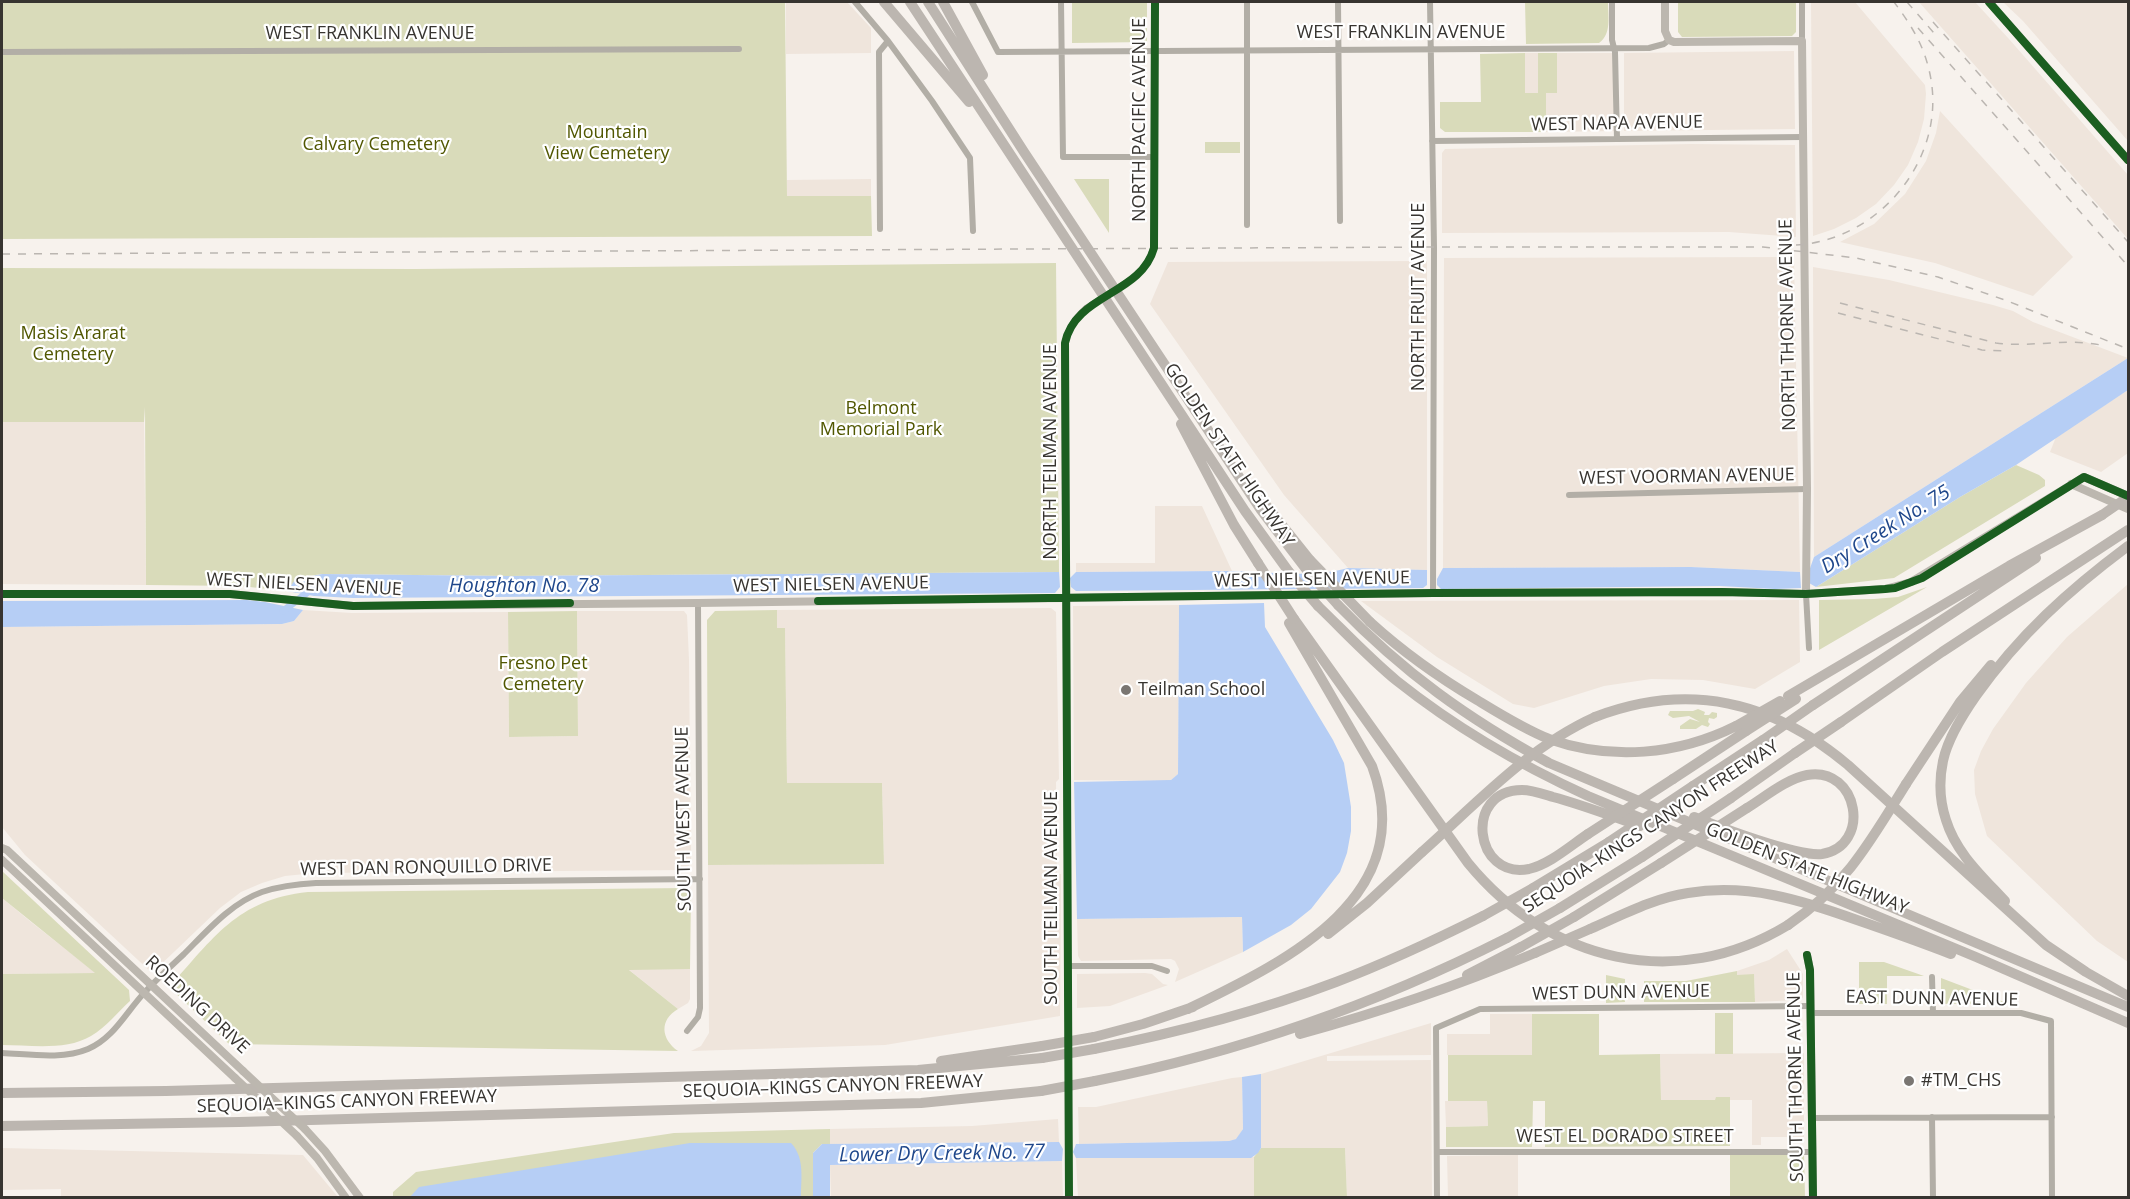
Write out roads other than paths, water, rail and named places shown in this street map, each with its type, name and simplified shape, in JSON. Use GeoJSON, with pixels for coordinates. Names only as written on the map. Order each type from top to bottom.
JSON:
{"type":"FeatureCollection","features":[{"type":"Feature","properties":{"kind":"highway"},"geometry":{"type":"LineString","coordinates":[[884,2],[1003,144]]}},
{"type":"Feature","properties":{"kind":"highway","name":"GOLDEN STATE HIGHWAY"},"geometry":{"type":"LineString","coordinates":[[910,2],[1245,512],[1289,572],[1318,606],[1396,680],[1429,706],[1501,753],[1588,796],[2128,1023]]}},
{"type":"Feature","properties":{"kind":"highway","name":"GOLDEN STATE HIGHWAY"},"geometry":{"type":"LineString","coordinates":[[928,2],[1024,152],[1261,510],[1309,573],[1383,649],[1438,694],[1491,730],[1549,763],[2128,1007]]}},
{"type":"Feature","properties":{"kind":"highway"},"geometry":{"type":"LineString","coordinates":[[943,2],[1024,152]]}},
{"type":"Feature","properties":{"kind":"highway"},"geometry":{"type":"LineString","coordinates":[[1152,344],[1267,506],[1311,561],[1391,642],[1438,676],[1518,724],[1564,743],[1609,752],[1654,751],[1694,743],[1741,729]]}},
{"type":"Feature","properties":{"kind":"highway"},"geometry":{"type":"LineString","coordinates":[[1169,396],[1188,439],[1234,525],[1275,592],[1372,766],[1378,780],[1382,806],[1380,843],[1364,885],[1348,907],[1328,926],[1275,964],[1188,1009]]}},
{"type":"Feature","properties":{"kind":"highway"},"geometry":{"type":"LineString","coordinates":[[1783,878],[1585,807],[1528,790],[1515,790],[1497,798],[1484,813],[1482,838],[1490,854],[1499,863],[1518,870],[1538,866],[1588,834],[1673,779],[1741,729],[1792,697],[2009,566],[2102,515],[2128,497]]}},
{"type":"Feature","properties":{"kind":"highway","name":"SEQUOIA–KINGS CANYON FREEWAY"},"geometry":{"type":"LineString","coordinates":[[2,1093],[711,1076],[1094,1049],[1192,1028],[1288,999],[1387,962],[1483,916],[1533,888],[1609,842],[2102,515]]}},
{"type":"Feature","properties":{"kind":"highway","name":"SEQUOIA–KINGS CANYON FREEWAY"},"geometry":{"type":"LineString","coordinates":[[2,1126],[921,1103],[1041,1091],[1197,1059],[1346,1011],[1425,978],[1507,938],[1560,908],[1731,798],[1942,652],[2128,531]]}},
{"type":"Feature","properties":{"kind":"highway"},"geometry":{"type":"LineString","coordinates":[[1291,620],[1468,863],[1493,892],[1526,919],[1557,937],[1594,951],[1634,960],[1696,958],[1749,945],[1788,925],[1813,908],[1845,876],[1960,702],[1996,660],[2128,546]]}},
{"type":"Feature","properties":{"kind":"highway"},"geometry":{"type":"LineString","coordinates":[[2033,626],[1983,687],[1959,723],[1945,754],[1941,782],[1946,820],[1958,846],[1975,869],[2046,945]]}},
{"type":"Feature","properties":{"kind":"highway"},"geometry":{"type":"LineString","coordinates":[[1042,1052],[1188,1009],[1260,977],[1350,918],[1538,750],[1561,733],[1612,710],[1650,702],[1686,700],[1743,707],[1789,723],[1818,741],[1848,765],[2046,945],[2086,972],[2128,996]]}},
{"type":"Feature","properties":{"kind":"highway"},"geometry":{"type":"LineString","coordinates":[[1401,1005],[1521,947],[1574,917],[1661,863],[1747,808],[1792,780],[1816,774],[1830,778],[1846,790],[1852,803],[1853,822],[1845,840],[1836,848],[1822,854],[1809,854],[1732,831],[1549,763]]}},
{"type":"Feature","properties":{"kind":"highway"},"geometry":{"type":"LineString","coordinates":[[1197,1059],[1285,1038],[1401,1005],[1487,973],[1646,904],[1686,893],[1723,889],[1759,891],[1829,910],[2084,1003]]}},
{"type":"Feature","properties":{"kind":"street"},"geometry":{"type":"LineString","coordinates":[[855,2],[933,101],[970,158],[973,231]]}},
{"type":"Feature","properties":{"kind":"street","name":"WEST FRANKLIN AVENUE"},"geometry":{"type":"LineString","coordinates":[[972,2],[998,52],[1649,48],[1664,44],[1669,40],[1680,43],[1802,41]]}},
{"type":"Feature","properties":{"kind":"street"},"geometry":{"type":"LineString","coordinates":[[1061,2],[1063,158],[1154,157]]}},
{"type":"Feature","properties":{"kind":"street","name":"NORTH PACIFIC AVENUE"},"geometry":{"type":"LineString","coordinates":[[1155,2],[1155,238]]}},
{"type":"Feature","properties":{"kind":"street"},"geometry":{"type":"LineString","coordinates":[[1247,2],[1247,225]]}},
{"type":"Feature","properties":{"kind":"street"},"geometry":{"type":"LineString","coordinates":[[1338,2],[1340,221]]}},
{"type":"Feature","properties":{"kind":"street","name":"NORTH FRUIT AVENUE"},"geometry":{"type":"LineString","coordinates":[[1430,2],[1434,413],[1433,590]]}},
{"type":"Feature","properties":{"kind":"street"},"geometry":{"type":"LineString","coordinates":[[1612,2],[1617,139]]}},
{"type":"Feature","properties":{"kind":"street"},"geometry":{"type":"LineString","coordinates":[[1665,2],[1665,31],[1669,40]]}},
{"type":"Feature","properties":{"kind":"street","name":"NORTH THORNE AVENUE"},"geometry":{"type":"LineString","coordinates":[[1802,2],[1806,591],[1809,648]]}},
{"type":"Feature","properties":{"kind":"street"},"geometry":{"type":"LineString","coordinates":[[1989,2],[2128,160]]}},
{"type":"Feature","properties":{"kind":"street"},"geometry":{"type":"LineString","coordinates":[[880,229],[879,52],[888,41]]}},
{"type":"Feature","properties":{"kind":"street","name":"WEST FRANKLIN AVENUE"},"geometry":{"type":"LineString","coordinates":[[2,52],[739,50]]}},
{"type":"Feature","properties":{"kind":"street","name":"WEST NAPA AVENUE"},"geometry":{"type":"LineString","coordinates":[[1432,141],[1802,137]]}},
{"type":"Feature","properties":{"kind":"street","name":"NORTH TEILMAN AVENUE"},"geometry":{"type":"LineString","coordinates":[[1065,599],[1065,343],[1072,323],[1086,308],[1133,278],[1144,268],[1150,258],[1155,238]]}},
{"type":"Feature","properties":{"kind":"street"},"geometry":{"type":"LineString","coordinates":[[2071,484],[2084,477],[2128,497]]}},
{"type":"Feature","properties":{"kind":"street"},"geometry":{"type":"LineString","coordinates":[[2071,484],[2128,509]]}},
{"type":"Feature","properties":{"kind":"street","name":"WEST NIELSEN AVENUE"},"geometry":{"type":"LineString","coordinates":[[2,594],[230,594],[353,606],[1065,599],[1433,590],[1722,592],[1895,588],[1922,578],[2071,484]]}},
{"type":"Feature","properties":{"kind":"street","name":"WEST VOORMAN AVENUE"},"geometry":{"type":"LineString","coordinates":[[1569,495],[1807,489]]}},
{"type":"Feature","properties":{"kind":"street","name":"SOUTH TEILMAN AVENUE"},"geometry":{"type":"LineString","coordinates":[[1065,599],[1069,1197]]}},
{"type":"Feature","properties":{"kind":"street","name":"SOUTH WEST AVENUE"},"geometry":{"type":"LineString","coordinates":[[687,1031],[698,1017],[700,1008],[698,603]]}},
{"type":"Feature","properties":{"kind":"street","name":"ROEDING DRIVE"},"geometry":{"type":"LineString","coordinates":[[2,848],[7,850],[304,1129],[325,1151],[360,1197]]}},
{"type":"Feature","properties":{"kind":"street","name":"ROEDING DRIVE"},"geometry":{"type":"LineString","coordinates":[[2,860],[297,1136],[317,1158],[346,1197]]}},
{"type":"Feature","properties":{"kind":"street","name":"WEST DAN RONQUILLO DRIVE"},"geometry":{"type":"LineString","coordinates":[[2,1053],[63,1054],[86,1050],[110,1035],[144,992],[217,920],[233,908],[261,893],[287,885],[700,879]]}},
{"type":"Feature","properties":{"kind":"street","name":"SOUTH THORNE AVENUE"},"geometry":{"type":"LineString","coordinates":[[1807,955],[1810,970],[1811,1009],[1813,1197]]}},
{"type":"Feature","properties":{"kind":"street"},"geometry":{"type":"LineString","coordinates":[[1068,966],[1152,966],[1167,971]]}},
{"type":"Feature","properties":{"kind":"street"},"geometry":{"type":"LineString","coordinates":[[1932,977],[1933,1013]]}},
{"type":"Feature","properties":{"kind":"street","name":"WEST DUNN AVENUE"},"geometry":{"type":"LineString","coordinates":[[1437,1152],[1436,1028],[1480,1009],[1811,1009]]}},
{"type":"Feature","properties":{"kind":"street","name":"EAST DUNN AVENUE"},"geometry":{"type":"LineString","coordinates":[[1811,1009],[2020,1013],[2051,1021],[2052,1117]]}},
{"type":"Feature","properties":{"kind":"street"},"geometry":{"type":"LineString","coordinates":[[1812,1118],[2052,1117],[2052,1197]]}},
{"type":"Feature","properties":{"kind":"street"},"geometry":{"type":"LineString","coordinates":[[1932,1118],[1933,1197]]}},
{"type":"Feature","properties":{"kind":"street"},"geometry":{"type":"LineString","coordinates":[[1437,1152],[1437,1197]]}},
{"type":"Feature","properties":{"kind":"street","name":"WEST EL DORADO STREET"},"geometry":{"type":"LineString","coordinates":[[1437,1152],[1812,1152]]}},
{"type":"Feature","properties":{"kind":"water","name":"Dry Creek No. 75"},"geometry":{"type":"Polygon","coordinates":[[[2128,358],[2128,390],[2016,465],[1960,497],[1816,587],[1809,583],[1809,571],[1814,557],[2128,358]]]}},
{"type":"Feature","properties":{"kind":"water"},"geometry":{"type":"Polygon","coordinates":[[[1691,567],[1800,572],[1801,588],[1720,586],[1441,589],[1437,585],[1437,579],[1443,568],[1691,567]]]}},
{"type":"Feature","properties":{"kind":"water"},"geometry":{"type":"Polygon","coordinates":[[[1348,568],[1427,570],[1427,585],[1423,588],[1076,591],[1071,587],[1070,578],[1076,572],[1229,571],[1304,574],[1348,568]]]}},
{"type":"Feature","properties":{"kind":"water"},"geometry":{"type":"Polygon","coordinates":[[[1059,572],[1060,587],[1055,593],[353,598],[314,596],[287,591],[295,580],[322,574],[508,576],[1059,572]]]}},
{"type":"Feature","properties":{"kind":"water"},"geometry":{"type":"Polygon","coordinates":[[[247,600],[303,610],[294,621],[282,624],[2,627],[2,601],[247,600]]]}},
{"type":"Feature","properties":{"kind":"water"},"geometry":{"type":"Polygon","coordinates":[[[1264,603],[1265,627],[1333,740],[1344,763],[1351,807],[1351,831],[1347,853],[1340,872],[1311,909],[1291,925],[1243,952],[1242,917],[1077,919],[1074,782],[1171,780],[1178,774],[1179,605],[1264,603]]]}},
{"type":"Feature","properties":{"kind":"water"},"geometry":{"type":"Polygon","coordinates":[[[1261,1074],[1261,1148],[1251,1158],[1076,1158],[1073,1152],[1076,1144],[1236,1139],[1243,1129],[1242,1077],[1261,1074]]]}},
{"type":"Feature","properties":{"kind":"water","name":"Lower Dry Creek No. 77"},"geometry":{"type":"Polygon","coordinates":[[[1059,1142],[1063,1149],[1062,1161],[830,1165],[830,1197],[813,1197],[813,1153],[822,1144],[1059,1142]]]}},
{"type":"Feature","properties":{"kind":"water"},"geometry":{"type":"Polygon","coordinates":[[[690,1143],[791,1143],[800,1162],[801,1197],[410,1197],[419,1187],[690,1143]]]}},
{"type":"Feature","properties":{"kind":"waterway","name":"Houghton No. 78"},"geometry":{"type":"LineString","coordinates":[[283,611],[312,589]]}},
{"type":"Feature","properties":{"kind":"railway"},"geometry":{"type":"LineString","coordinates":[[1796,245],[1828,239],[1857,227],[1882,209],[1904,186],[1920,159],[1930,130],[1933,98],[1928,66],[1914,32],[1894,2]]}},
{"type":"Feature","properties":{"kind":"railway"},"geometry":{"type":"LineString","coordinates":[[1907,2],[1934,33]]}},
{"type":"Feature","properties":{"kind":"railway"},"geometry":{"type":"LineString","coordinates":[[1933,22],[2128,242]]}},
{"type":"Feature","properties":{"kind":"railway"},"geometry":{"type":"LineString","coordinates":[[1918,28],[2128,266]]}},
{"type":"Feature","properties":{"kind":"railway"},"geometry":{"type":"LineString","coordinates":[[2,254],[1763,247],[1856,258],[1938,277],[2005,300],[2128,349]]}},
{"type":"Feature","properties":{"kind":"railway"},"geometry":{"type":"LineString","coordinates":[[1840,303],[1996,343],[2078,342],[2105,346]]}},
{"type":"Feature","properties":{"kind":"railway"},"geometry":{"type":"LineString","coordinates":[[1838,313],[1982,350],[2006,351]]}},
{"type":"Feature","properties":{"kind":"place","name":"Teilman School"},"geometry":{"type":"Point","coordinates":[1126,690]}},
{"type":"Feature","properties":{"kind":"place","name":"#TM_CHS"},"geometry":{"type":"Point","coordinates":[1909,1081]}},
{"type":"Feature","properties":{"kind":"park label","name":"Mountain View Cemetery"},"geometry":{"type":"Point","coordinates":[607,143]}},
{"type":"Feature","properties":{"kind":"park label","name":"Calvary Cemetery"},"geometry":{"type":"Point","coordinates":[376,145]}},
{"type":"Feature","properties":{"kind":"park label","name":"Masis Ararat Cemetery"},"geometry":{"type":"Point","coordinates":[73,344]}},
{"type":"Feature","properties":{"kind":"park label","name":"Belmont Memorial Park"},"geometry":{"type":"Point","coordinates":[881,419]}},
{"type":"Feature","properties":{"kind":"park label","name":"Fresno Pet Cemetery"},"geometry":{"type":"Point","coordinates":[543,674]}}]}
